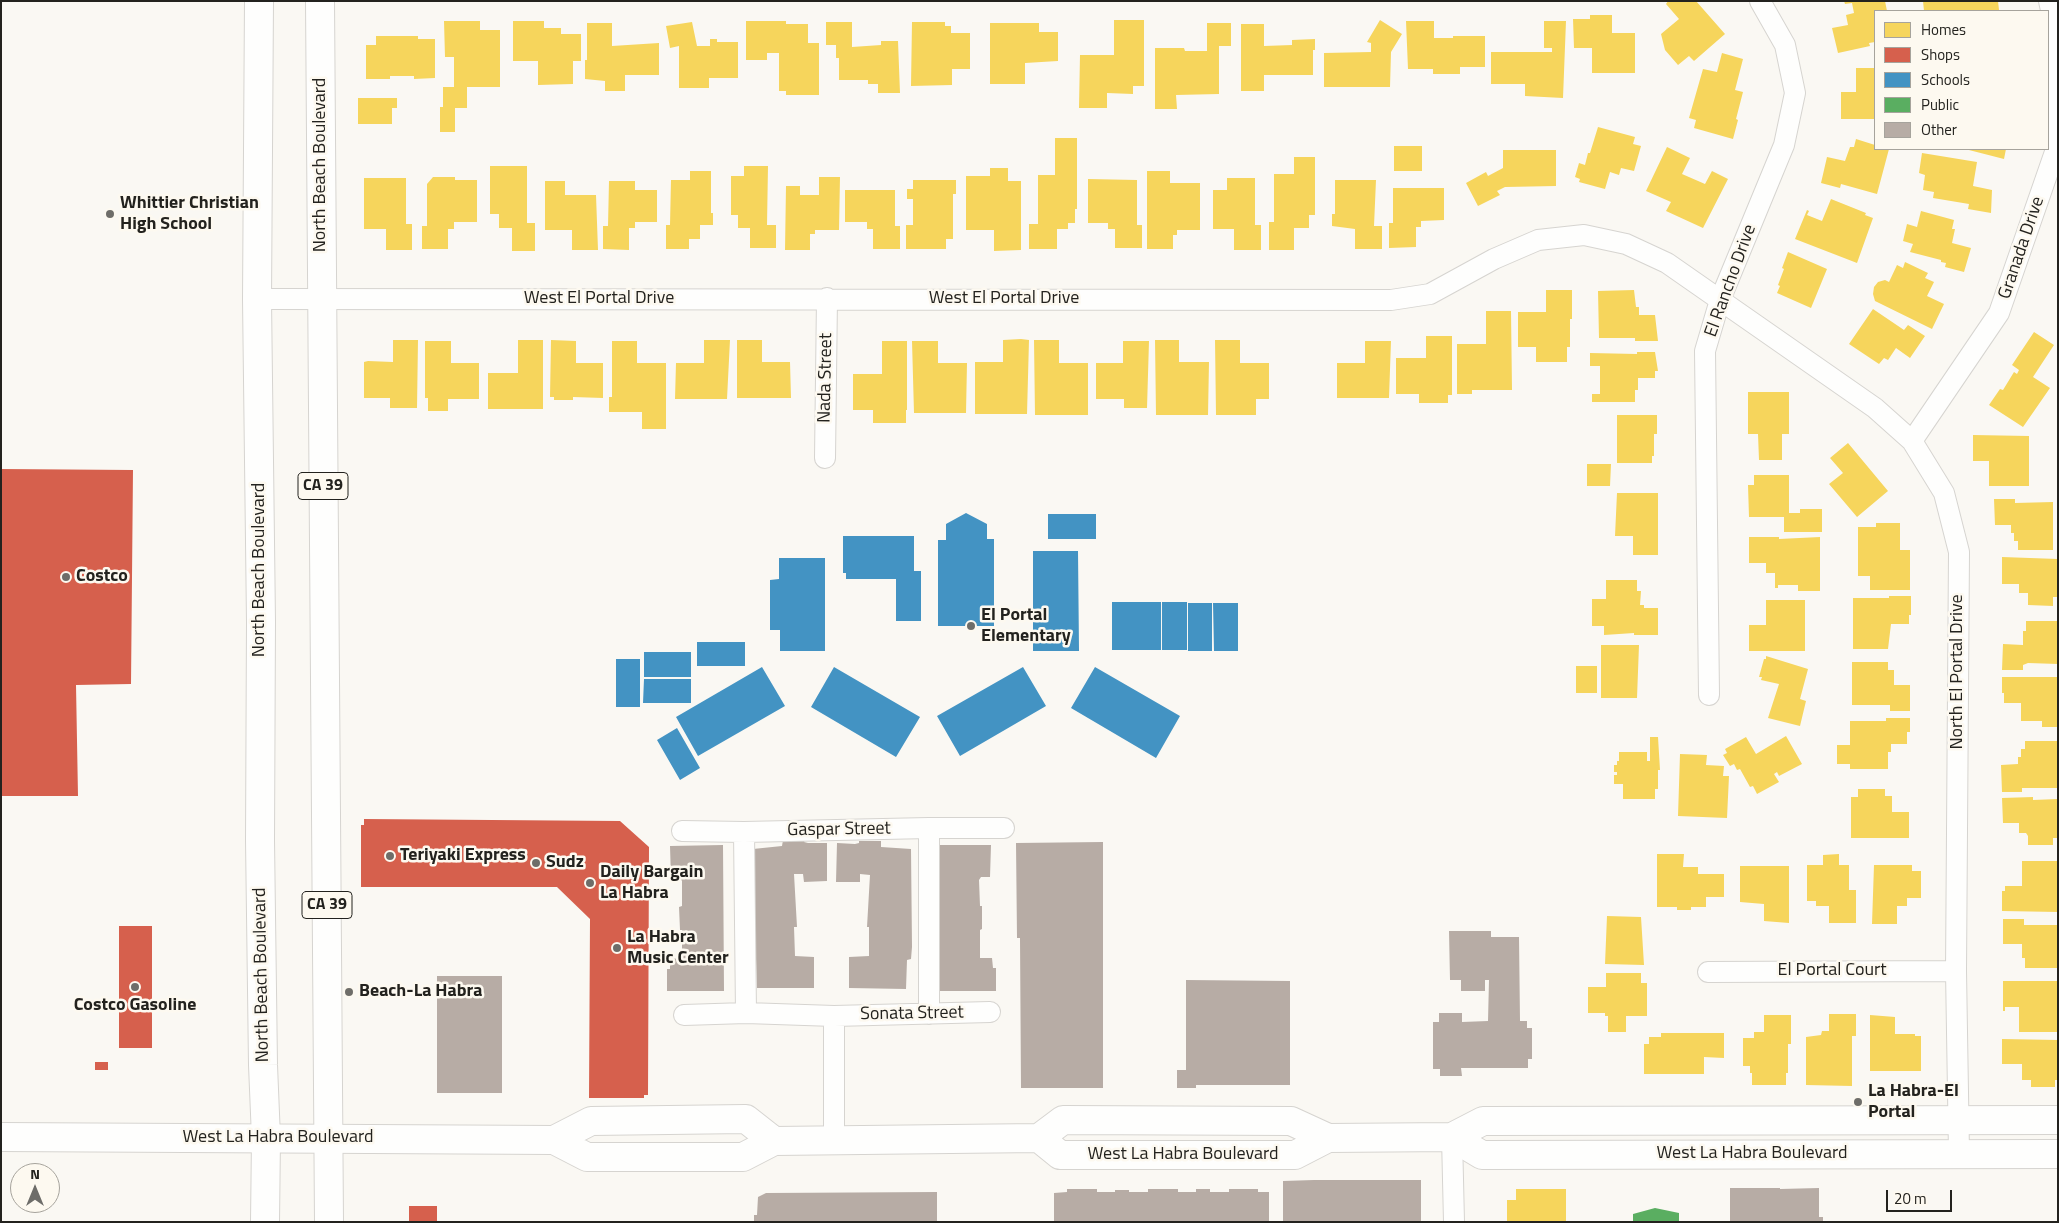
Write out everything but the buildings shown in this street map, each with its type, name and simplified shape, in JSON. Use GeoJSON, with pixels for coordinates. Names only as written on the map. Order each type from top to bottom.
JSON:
{"type":"FeatureCollection","features":[{"type":"Feature","properties":{"kind":"main road","name":"North Beach Boulevard"},"geometry":{"type":"LineString","coordinates":[[259,1],[257,299],[261,613],[260,850],[266,1138],[265,1222]]}},
{"type":"Feature","properties":{"kind":"main road","name":"North Beach Boulevard"},"geometry":{"type":"LineString","coordinates":[[320,1],[328,1138]]}},
{"type":"Feature","properties":{"kind":"main road","name":"West La Habra Boulevard"},"geometry":{"type":"LineString","coordinates":[[554,1140],[591,1120],[746,1119],[774,1141]]}},
{"type":"Feature","properties":{"kind":"main road","name":"West La Habra Boulevard"},"geometry":{"type":"LineString","coordinates":[[1,1137],[554,1140],[588,1157],[743,1157],[774,1141],[1039,1138],[1063,1120],[1291,1121],[1328,1138],[1452,1137],[1483,1121],[2058,1120]]}},
{"type":"Feature","properties":{"kind":"main road","name":"West La Habra Boulevard"},"geometry":{"type":"LineString","coordinates":[[1452,1137],[1482,1155],[2058,1154]]}},
{"type":"Feature","properties":{"kind":"main road","name":"CA 39"},"geometry":{"type":"LineString","coordinates":[[328,1138],[329,1222]]}},
{"type":"Feature","properties":{"kind":"street","name":"El Rancho Drive"},"geometry":{"type":"LineString","coordinates":[[1709,695],[1705,351],[1720,300],[1784,145],[1796,93],[1785,45],[1760,1]]}},
{"type":"Feature","properties":{"kind":"street","name":"Granada Drive"},"geometry":{"type":"LineString","coordinates":[[1912,441],[1999,313],[2057,149],[2052,15],[2049,1]]}},
{"type":"Feature","properties":{"kind":"street","name":"West El Portal Drive"},"geometry":{"type":"LineString","coordinates":[[257,299],[827,298],[1391,300],[1430,294],[1494,259],[1538,240],[1584,235],[1626,244],[1667,263],[1720,300]]}},
{"type":"Feature","properties":{"kind":"street","name":"Nada Street"},"geometry":{"type":"LineString","coordinates":[[825,458],[827,298]]}},
{"type":"Feature","properties":{"kind":"street","name":"North El Portal Drive"},"geometry":{"type":"LineString","coordinates":[[1720,300],[1875,408],[1912,441],[1944,492],[1959,552],[1956,971],[1959,1153]]}},
{"type":"Feature","properties":{"kind":"street"},"geometry":{"type":"LineString","coordinates":[[929,828],[929,1014]]}},
{"type":"Feature","properties":{"kind":"street","name":"Gaspar Street"},"geometry":{"type":"LineString","coordinates":[[682,831],[744,832],[1004,828]]}},
{"type":"Feature","properties":{"kind":"street"},"geometry":{"type":"LineString","coordinates":[[744,832],[746,1013]]}},
{"type":"Feature","properties":{"kind":"street","name":"El Portal Court"},"geometry":{"type":"LineString","coordinates":[[1708,972],[1956,971]]}},
{"type":"Feature","properties":{"kind":"street","name":"Sonata Street"},"geometry":{"type":"LineString","coordinates":[[684,1015],[746,1013],[834,1016],[990,1012]]}},
{"type":"Feature","properties":{"kind":"street","name":"Sonata Street"},"geometry":{"type":"LineString","coordinates":[[834,1016],[834,1140]]}},
{"type":"Feature","properties":{"kind":"street"},"geometry":{"type":"LineString","coordinates":[[1452,1137],[1454,1222]]}},
{"type":"Feature","properties":{"kind":"place","name":"Whittier Christian High School"},"geometry":{"type":"Point","coordinates":[110,214]}},
{"type":"Feature","properties":{"kind":"place","name":"Costco"},"geometry":{"type":"Point","coordinates":[66,577]}},
{"type":"Feature","properties":{"kind":"place","name":"El Portal Elementary"},"geometry":{"type":"Point","coordinates":[971,626]}},
{"type":"Feature","properties":{"kind":"place","name":"Teriyaki Express"},"geometry":{"type":"Point","coordinates":[390,856]}},
{"type":"Feature","properties":{"kind":"place","name":"Sudz"},"geometry":{"type":"Point","coordinates":[536,863]}},
{"type":"Feature","properties":{"kind":"place","name":"Daily Bargain La Habra"},"geometry":{"type":"Point","coordinates":[590,883]}},
{"type":"Feature","properties":{"kind":"place","name":"La Habra Music Center"},"geometry":{"type":"Point","coordinates":[617,948]}},
{"type":"Feature","properties":{"kind":"place","name":"Costco Gasoline"},"geometry":{"type":"Point","coordinates":[135,987]}},
{"type":"Feature","properties":{"kind":"place","name":"Beach-La Habra"},"geometry":{"type":"Point","coordinates":[349,992]}},
{"type":"Feature","properties":{"kind":"place","name":"La Habra-El Portal"},"geometry":{"type":"Point","coordinates":[1858,1102]}}]}
